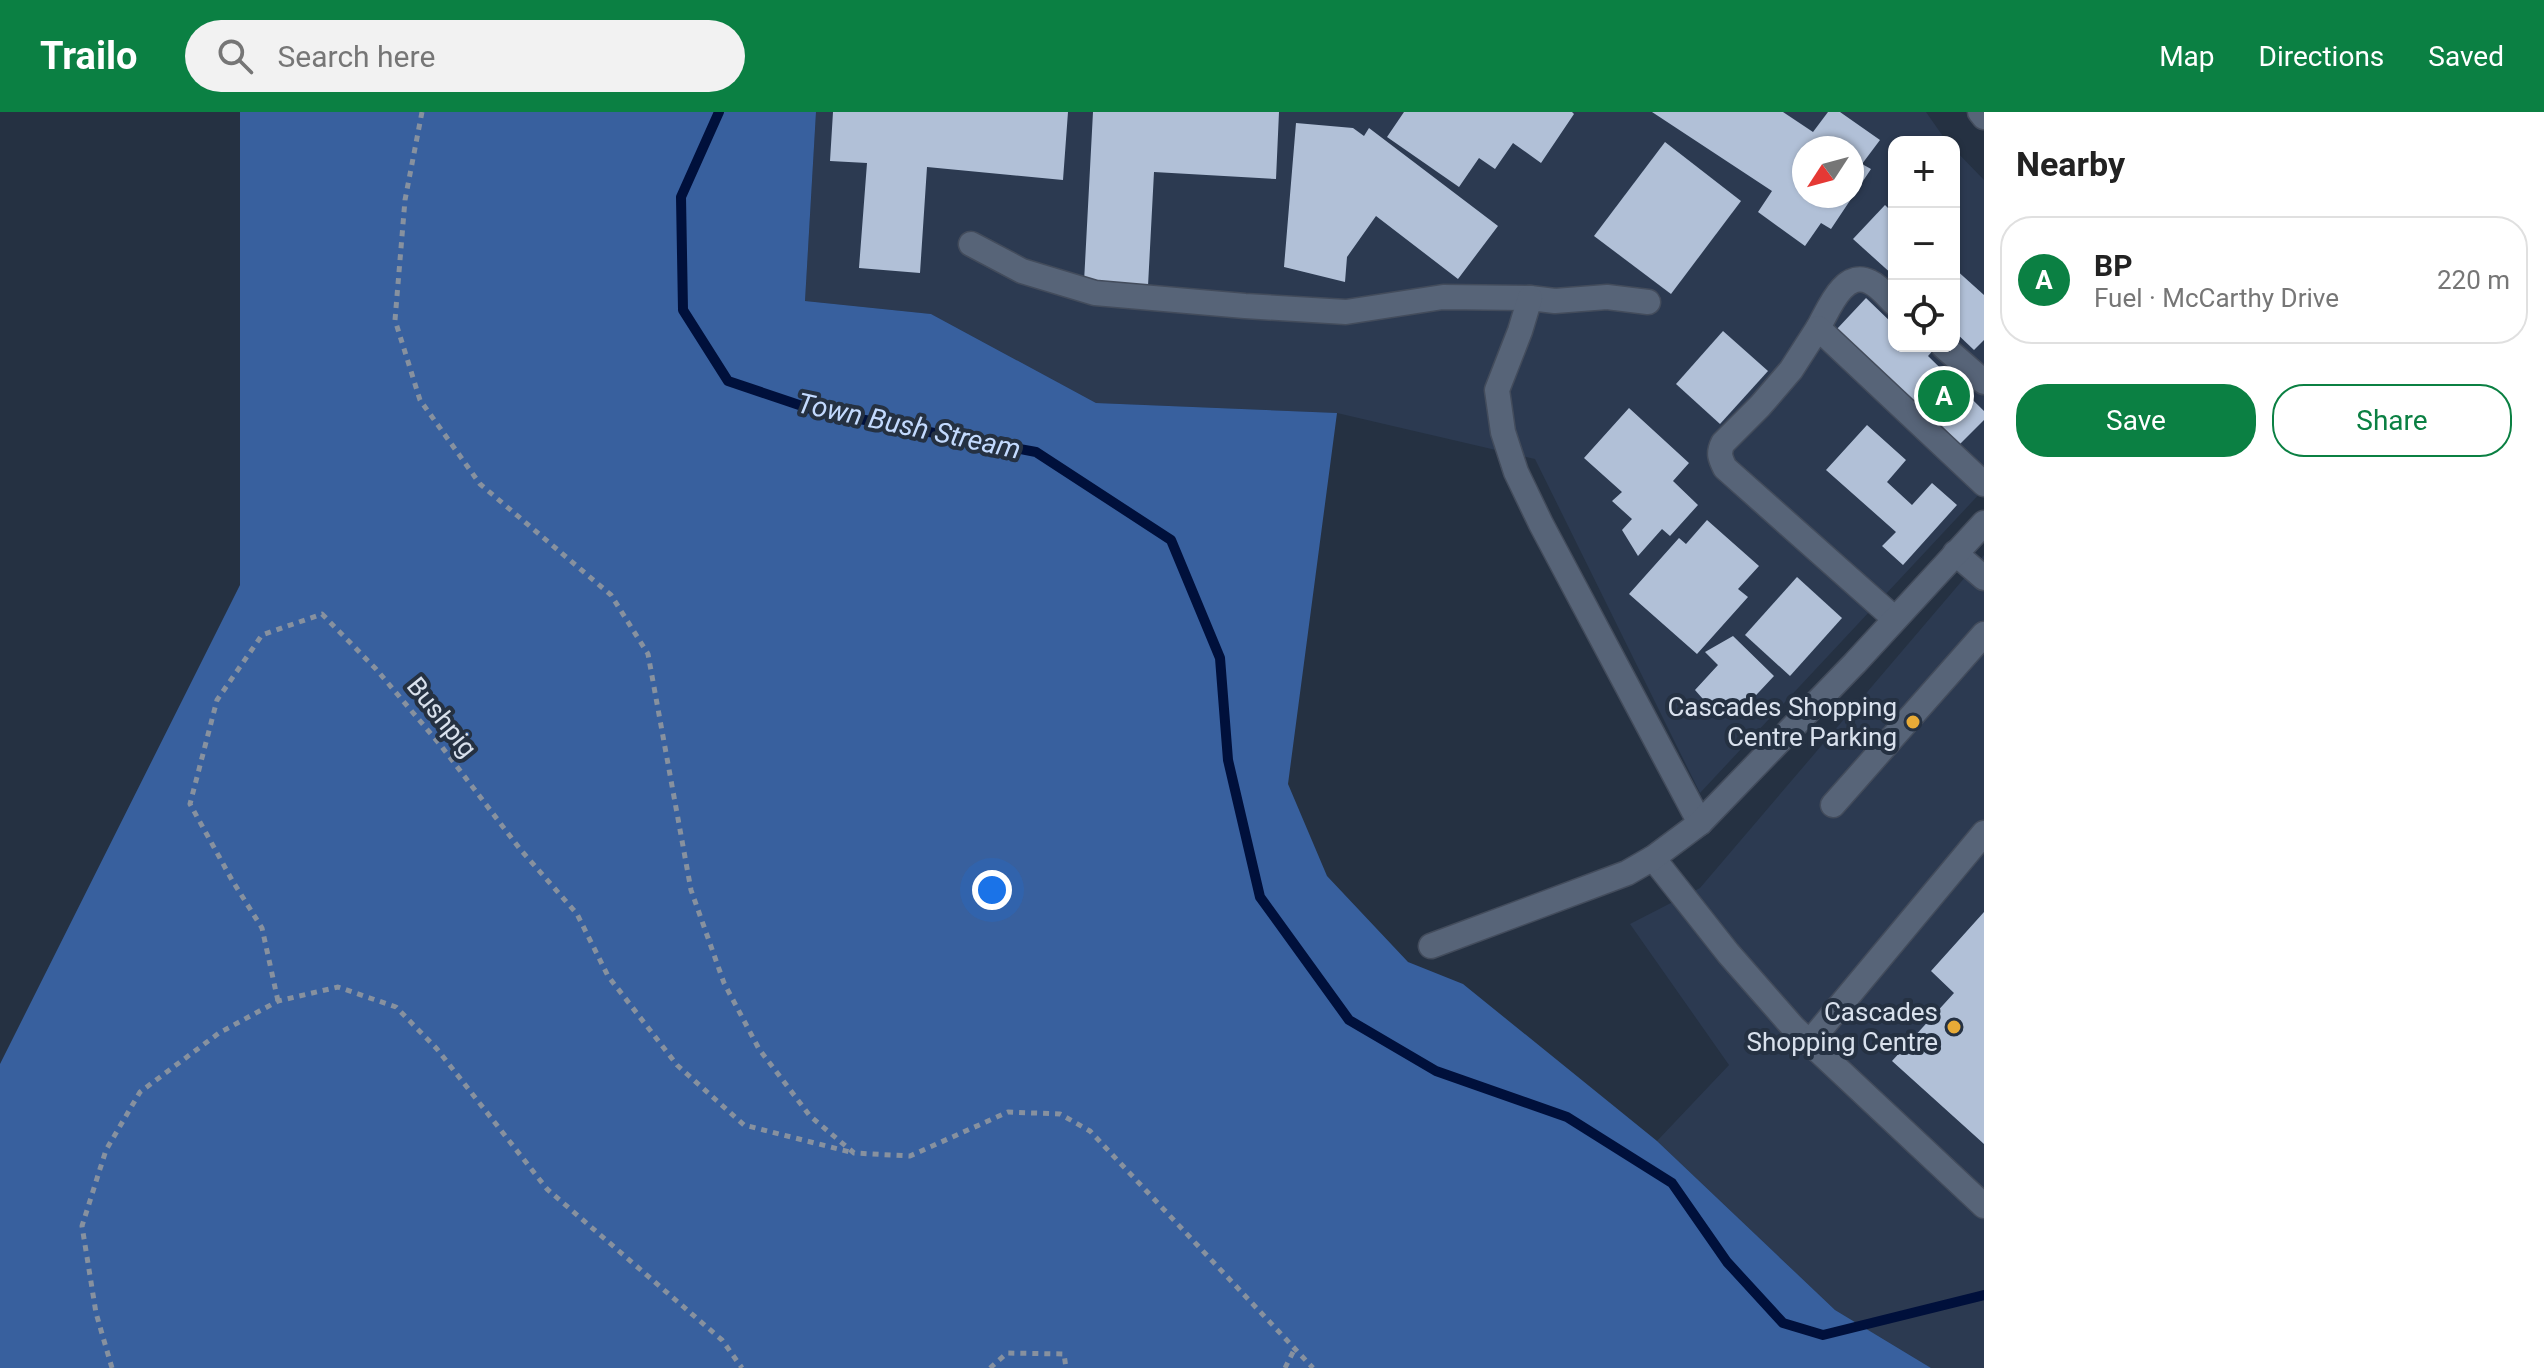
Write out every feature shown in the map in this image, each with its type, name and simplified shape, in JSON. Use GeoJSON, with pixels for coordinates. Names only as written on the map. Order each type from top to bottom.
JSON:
{"type":"FeatureCollection","features":[{"type":"Feature","properties":{"kind":"street"},"geometry":{"type":"LineString","coordinates":[[1980,112],[1984,117]]}},
{"type":"Feature","properties":{"kind":"street"},"geometry":{"type":"LineString","coordinates":[[971,244],[1022,271],[1095,293],[1245,306],[1346,312],[1443,297],[1555,301],[1607,297],[1648,302]]}},
{"type":"Feature","properties":{"kind":"street"},"geometry":{"type":"LineString","coordinates":[[1888,298],[1871,282],[1863,280],[1847,284],[1836,295],[1791,370],[1723,443],[1720,459],[1725,468],[1895,619]]}},
{"type":"Feature","properties":{"kind":"street"},"geometry":{"type":"LineString","coordinates":[[1530,298],[1497,390],[1503,432],[1516,472],[1541,524],[1700,823]]}},
{"type":"Feature","properties":{"kind":"street"},"geometry":{"type":"LineString","coordinates":[[1818,328],[1984,484]]}},
{"type":"Feature","properties":{"kind":"street"},"geometry":{"type":"LineString","coordinates":[[1950,352],[1984,382]]}},
{"type":"Feature","properties":{"kind":"street"},"geometry":{"type":"LineString","coordinates":[[1431,946],[1627,873],[1700,823],[1984,523]]}},
{"type":"Feature","properties":{"kind":"street"},"geometry":{"type":"LineString","coordinates":[[1955,553],[1984,578]]}},
{"type":"Feature","properties":{"kind":"street"},"geometry":{"type":"LineString","coordinates":[[1833,805],[1982,639]]}},
{"type":"Feature","properties":{"kind":"street"},"geometry":{"type":"LineString","coordinates":[[1809,1043],[1984,833]]}},
{"type":"Feature","properties":{"kind":"street"},"geometry":{"type":"LineString","coordinates":[[1653,858],[1728,953],[1809,1043],[1984,1206]]}},
{"type":"Feature","properties":{"kind":"path"},"geometry":{"type":"LineString","coordinates":[[422,112],[405,200],[395,320],[420,400],[480,484],[611,595],[648,654],[691,890],[724,983],[759,1049],[810,1116],[854,1153],[910,1156],[1008,1112],[1060,1114],[1090,1131],[1313,1368]]}},
{"type":"Feature","properties":{"kind":"path","name":"Bushpig"},"geometry":{"type":"LineString","coordinates":[[278,1001],[262,928],[190,804],[217,700],[262,635],[322,614],[376,669],[442,747],[520,849],[577,914],[608,976],[677,1065],[744,1125],[854,1153]]}},
{"type":"Feature","properties":{"kind":"path"},"geometry":{"type":"LineString","coordinates":[[112,1368],[96,1313],[82,1226],[106,1150],[140,1092],[219,1033],[278,1001],[338,987],[396,1007],[437,1049],[547,1189],[722,1340],[742,1368]]}},
{"type":"Feature","properties":{"kind":"path"},"geometry":{"type":"LineString","coordinates":[[1285,1368],[1295,1348]]}},
{"type":"Feature","properties":{"kind":"path"},"geometry":{"type":"LineString","coordinates":[[990,1368],[1007,1353],[1064,1354],[1066,1368]]}},
{"type":"Feature","properties":{"kind":"shaded area"},"geometry":{"type":"Polygon","coordinates":[[[240,112],[816,112],[805,301],[931,314],[1096,403],[1337,413],[1288,784],[1327,876],[1408,962],[1463,984],[1657,1141],[1835,1310],[1931,1368],[0,1368],[0,1064],[240,585],[240,112]]]}},
{"type":"Feature","properties":{"kind":"shaded area"},"geometry":{"type":"Polygon","coordinates":[[[816,112],[1926,112],[1943,136],[1888,136],[1888,352],[1960,352],[1960,155],[1984,180],[1984,489],[1700,793],[1535,459],[1337,413],[1096,403],[931,314],[805,301],[816,112]]]}},
{"type":"Feature","properties":{"kind":"shaded area","name":"Cascades Shopping Centre"},"geometry":{"type":"Polygon","coordinates":[[[1984,555],[1984,1368],[1931,1368],[1835,1310],[1657,1141],[1729,1065],[1630,924],[1700,888],[1984,555]]]}},
{"type":"Feature","properties":{"kind":"building"},"geometry":{"type":"Polygon","coordinates":[[[833,112],[1068,112],[1063,180],[927,167],[920,273],[859,268],[867,163],[830,161],[833,112]]]}},
{"type":"Feature","properties":{"kind":"building"},"geometry":{"type":"Polygon","coordinates":[[[1093,112],[1279,112],[1276,179],[1154,172],[1148,286],[1084,282],[1093,112]]]}},
{"type":"Feature","properties":{"kind":"building"},"geometry":{"type":"Polygon","coordinates":[[[1404,112],[1574,114],[1541,163],[1513,143],[1495,169],[1479,158],[1459,187],[1387,137],[1404,112]]]}},
{"type":"Feature","properties":{"kind":"building"},"geometry":{"type":"Polygon","coordinates":[[[1652,112],[1783,112],[1813,132],[1828,112],[1840,112],[1880,140],[1864,161],[1864,136],[1792,136],[1792,208],[1845,208],[1831,229],[1821,223],[1805,246],[1758,212],[1772,191],[1652,112]]]}},
{"type":"Feature","properties":{"kind":"building"},"geometry":{"type":"Polygon","coordinates":[[[1296,123],[1353,128],[1364,136],[1369,128],[1498,226],[1458,279],[1376,216],[1347,257],[1345,282],[1284,267],[1296,123]]]}},
{"type":"Feature","properties":{"kind":"building"},"geometry":{"type":"Polygon","coordinates":[[[1665,142],[1741,201],[1671,294],[1594,236],[1665,142]]]}},
{"type":"Feature","properties":{"kind":"building"},"geometry":{"type":"Polygon","coordinates":[[[1864,165],[1871,169],[1864,180],[1864,165]]]}},
{"type":"Feature","properties":{"kind":"building"},"geometry":{"type":"Polygon","coordinates":[[[1885,205],[1888,208],[1888,271],[1853,239],[1885,205]]]}},
{"type":"Feature","properties":{"kind":"building"},"geometry":{"type":"Polygon","coordinates":[[[1960,273],[1984,295],[1984,340],[1974,350],[1960,337],[1960,273]]]}},
{"type":"Feature","properties":{"kind":"building"},"geometry":{"type":"Polygon","coordinates":[[[1866,298],[1888,319],[1888,352],[1932,352],[1928,356],[1984,411],[1984,420],[1958,446],[1836,330],[1866,298]]]}},
{"type":"Feature","properties":{"kind":"building"},"geometry":{"type":"Polygon","coordinates":[[[1723,331],[1768,371],[1720,424],[1676,384],[1723,331]]]}},
{"type":"Feature","properties":{"kind":"building"},"geometry":{"type":"Polygon","coordinates":[[[1629,408],[1689,463],[1673,481],[1698,505],[1670,536],[1662,529],[1638,556],[1622,530],[1632,519],[1612,501],[1622,492],[1584,458],[1629,408]]]}},
{"type":"Feature","properties":{"kind":"building"},"geometry":{"type":"Polygon","coordinates":[[[1867,425],[1906,460],[1887,482],[1912,505],[1932,483],[1957,505],[1903,565],[1882,546],[1896,532],[1826,470],[1867,425]]]}},
{"type":"Feature","properties":{"kind":"building"},"geometry":{"type":"Polygon","coordinates":[[[1707,520],[1759,566],[1738,589],[1748,597],[1697,654],[1629,594],[1679,538],[1686,544],[1707,520]]]}},
{"type":"Feature","properties":{"kind":"building"},"geometry":{"type":"Polygon","coordinates":[[[1797,577],[1842,618],[1790,676],[1745,635],[1797,577]]]}},
{"type":"Feature","properties":{"kind":"building"},"geometry":{"type":"Polygon","coordinates":[[[1733,636],[1774,676],[1744,708],[1717,715],[1695,690],[1718,665],[1705,652],[1733,636]]]}},
{"type":"Feature","properties":{"kind":"building","name":"Cascades Shopping Centre"},"geometry":{"type":"Polygon","coordinates":[[[1984,912],[1984,1144],[1892,1061],[1954,993],[1931,971],[1984,912]]]}},
{"type":"Feature","properties":{"kind":"waterway","name":"Town Bush Stream"},"geometry":{"type":"LineString","coordinates":[[719,112],[681,197],[683,310],[728,381],[817,411],[1036,452],[1171,540],[1220,658],[1228,760],[1260,897],[1349,1020],[1436,1071],[1567,1117],[1672,1183],[1727,1262],[1783,1323],[1823,1335],[1984,1295]]}},
{"type":"Feature","properties":{"kind":"place","name":"BP"},"geometry":{"type":"Point","coordinates":[1944,396]}},
{"type":"Feature","properties":{"kind":"place","name":"Cascades Shopping Centre Parking"},"geometry":{"type":"Point","coordinates":[1913,722]}},
{"type":"Feature","properties":{"kind":"place","name":"Cascades Shopping Centre"},"geometry":{"type":"Point","coordinates":[1954,1027]}}]}
